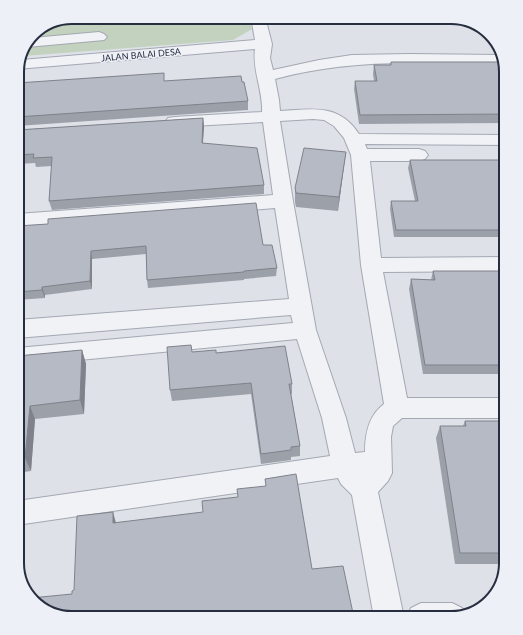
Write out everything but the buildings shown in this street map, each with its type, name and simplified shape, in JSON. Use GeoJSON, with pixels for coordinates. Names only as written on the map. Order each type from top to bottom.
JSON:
{"type":"FeatureCollection","features":[{"type":"Feature","properties":{"kind":"street"},"geometry":{"type":"LineString","coordinates":[[260,24],[264,44],[262,58],[271,100],[271,115],[283,201],[305,330],[334,418],[345,465],[350,476],[364,489],[387,611]]}},
{"type":"Feature","properties":{"kind":"street"},"geometry":{"type":"LineString","coordinates":[[34,43],[99,37]]}},
{"type":"Feature","properties":{"kind":"street","name":"JALAN BALAI DESA"},"geometry":{"type":"LineString","coordinates":[[25,64],[264,44]]}},
{"type":"Feature","properties":{"kind":"street"},"geometry":{"type":"LineString","coordinates":[[265,77],[301,67],[353,60],[497,60]]}},
{"type":"Feature","properties":{"kind":"street"},"geometry":{"type":"LineString","coordinates":[[160,123],[271,115],[313,114],[329,116],[341,123],[357,147],[372,265],[397,408]]}},
{"type":"Feature","properties":{"kind":"street"},"geometry":{"type":"LineString","coordinates":[[357,147],[499,140]]}},
{"type":"Feature","properties":{"kind":"street"},"geometry":{"type":"LineString","coordinates":[[357,147],[499,155]]}},
{"type":"Feature","properties":{"kind":"street"},"geometry":{"type":"LineString","coordinates":[[24,220],[283,201]]}},
{"type":"Feature","properties":{"kind":"street"},"geometry":{"type":"LineString","coordinates":[[372,265],[499,264]]}},
{"type":"Feature","properties":{"kind":"street"},"geometry":{"type":"LineString","coordinates":[[24,328],[300,306]]}},
{"type":"Feature","properties":{"kind":"street"},"geometry":{"type":"LineString","coordinates":[[24,356],[305,330]]}},
{"type":"Feature","properties":{"kind":"street"},"geometry":{"type":"LineString","coordinates":[[364,489],[379,473],[377,461],[379,428],[385,418],[397,408],[499,408]]}},
{"type":"Feature","properties":{"kind":"street"},"geometry":{"type":"LineString","coordinates":[[24,512],[377,461]]}},
{"type":"Feature","properties":{"kind":"green space"},"geometry":{"type":"Polygon","coordinates":[[[72,24],[250,24],[252,29],[233,40],[27,56],[34,43],[48,30],[62,25],[72,24]]]}}]}
